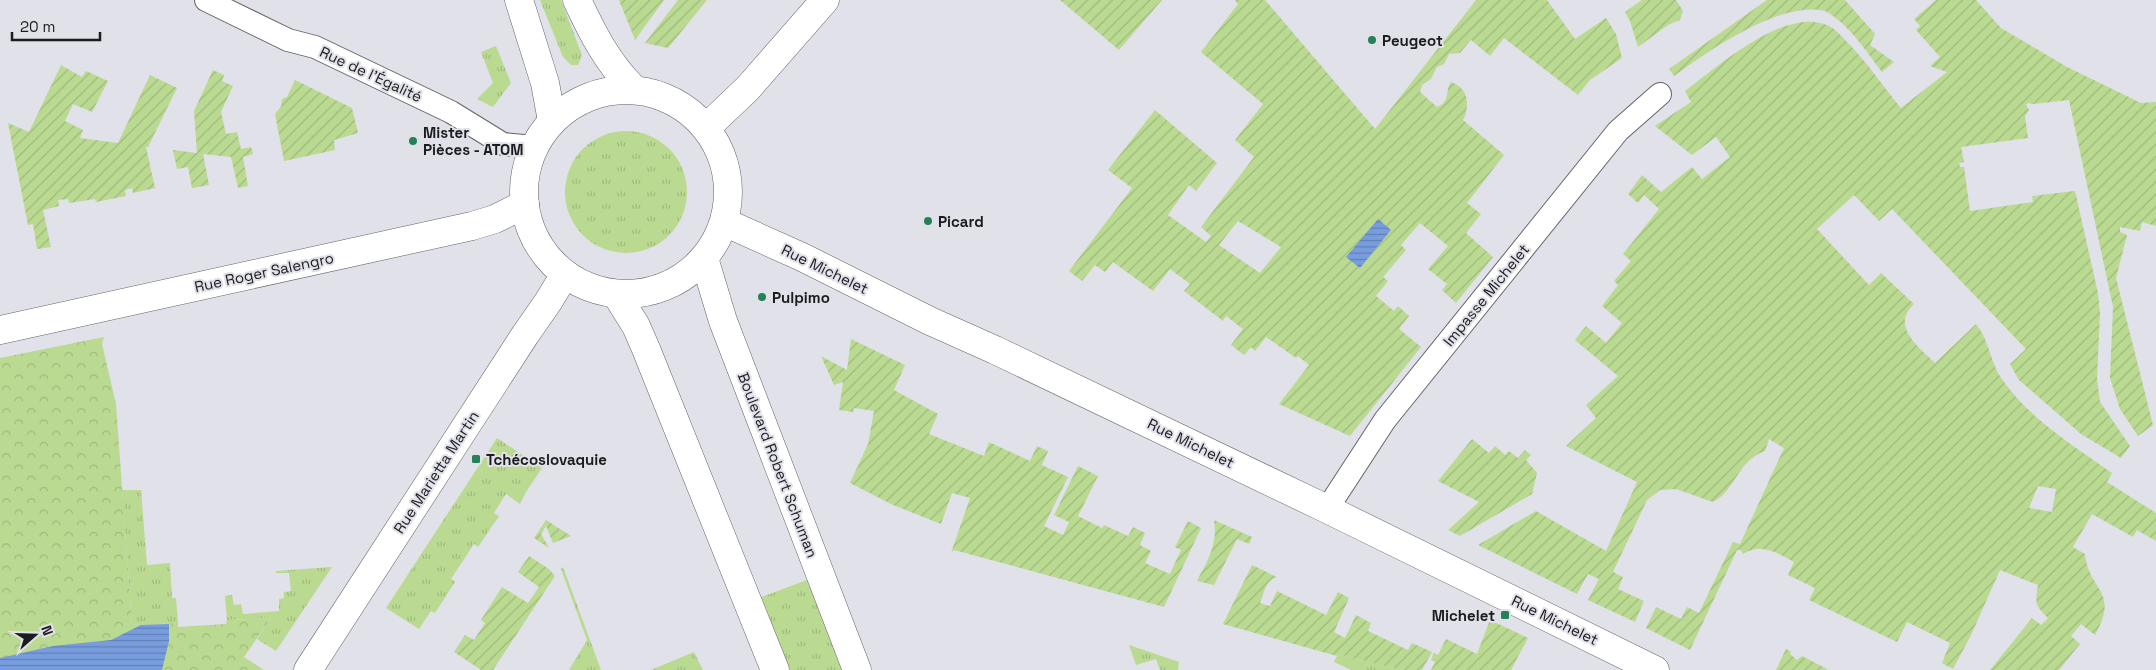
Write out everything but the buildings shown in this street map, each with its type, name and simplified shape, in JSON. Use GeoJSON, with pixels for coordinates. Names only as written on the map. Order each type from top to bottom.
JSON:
{"type":"FeatureCollection","features":[{"type":"Feature","properties":{"kind":"main road"},"geometry":{"type":"LineString","coordinates":[[519,0],[545,83],[552,121]]}},
{"type":"Feature","properties":{"kind":"main road"},"geometry":{"type":"LineString","coordinates":[[577,0],[592,32],[616,71],[632,87]]}},
{"type":"Feature","properties":{"kind":"main road"},"geometry":{"type":"LineString","coordinates":[[706,128],[748,88],[825,0]]}},
{"type":"Feature","properties":{"kind":"main road"},"geometry":{"type":"LineString","coordinates":[[632,87],[655,94],[683,107],[706,128],[718,148],[726,170],[728,196],[724,222],[716,241],[691,272],[663,288],[618,297],[589,287],[565,274],[545,254],[531,230],[525,204],[525,174],[534,147],[552,121],[573,104],[598,93],[632,87]]}},
{"type":"Feature","properties":{"kind":"main road","name":"Rue Roger Salengro"},"geometry":{"type":"LineString","coordinates":[[0,330],[472,226],[495,219],[525,204]]}},
{"type":"Feature","properties":{"kind":"main road","name":"Rue Michelet"},"geometry":{"type":"LineString","coordinates":[[724,222],[802,257],[930,321],[995,350],[1327,509],[1655,670]]}},
{"type":"Feature","properties":{"kind":"main road","name":"Boulevard Robert Schuman"},"geometry":{"type":"LineString","coordinates":[[704,258],[723,320],[857,670]]}},
{"type":"Feature","properties":{"kind":"main road","name":"Rue Marietta Martin"},"geometry":{"type":"LineString","coordinates":[[308,670],[565,274]]}},
{"type":"Feature","properties":{"kind":"main road"},"geometry":{"type":"LineString","coordinates":[[618,297],[636,326],[775,670]]}},
{"type":"Feature","properties":{"kind":"street","name":"Rue de l'Égalité"},"geometry":{"type":"LineString","coordinates":[[206,0],[288,40],[315,47],[450,112],[503,144],[534,147]]}},
{"type":"Feature","properties":{"kind":"street","name":"Impasse Michelet"},"geometry":{"type":"LineString","coordinates":[[1327,509],[1350,470],[1385,420],[1618,131],[1660,94]]}},
{"type":"Feature","properties":{"kind":"green space"},"geometry":{"type":"Polygon","coordinates":[[[540,0],[561,0],[582,55],[578,65],[571,65],[563,57],[540,0]]]}},
{"type":"Feature","properties":{"kind":"green space"},"geometry":{"type":"Polygon","coordinates":[[[619,0],[664,0],[635,40],[619,0]]]}},
{"type":"Feature","properties":{"kind":"green space"},"geometry":{"type":"Polygon","coordinates":[[[678,0],[707,0],[668,48],[645,43],[678,0]]]}},
{"type":"Feature","properties":{"kind":"green space"},"geometry":{"type":"Polygon","coordinates":[[[1060,0],[1162,0],[1119,50],[1060,0]]]}},
{"type":"Feature","properties":{"kind":"green space"},"geometry":{"type":"Polygon","coordinates":[[[1235,0],[1265,0],[1375,129],[1476,0],[1547,0],[1575,39],[1606,18],[1616,34],[1622,58],[1590,80],[1578,95],[1504,38],[1490,56],[1471,40],[1460,53],[1449,54],[1444,64],[1437,67],[1431,79],[1422,85],[1420,92],[1437,107],[1445,102],[1451,82],[1461,88],[1465,93],[1467,103],[1463,120],[1504,155],[1467,203],[1481,214],[1466,233],[1493,257],[1456,303],[1442,290],[1447,284],[1428,269],[1448,246],[1420,223],[1401,245],[1406,250],[1383,277],[1388,281],[1376,296],[1394,311],[1398,306],[1409,316],[1399,329],[1421,347],[1350,436],[1279,404],[1309,365],[1298,356],[1296,358],[1266,337],[1255,351],[1251,347],[1244,355],[1231,345],[1243,329],[1226,316],[1223,321],[1184,291],[1190,284],[1170,269],[1153,291],[1113,262],[1105,272],[1095,265],[1082,281],[1069,271],[1132,188],[1108,170],[1155,110],[1217,163],[1196,191],[1189,185],[1168,215],[1206,242],[1211,236],[1201,227],[1254,157],[1235,140],[1263,104],[1201,52],[1238,4],[1235,0]],[[1238,221],[1219,245],[1260,273],[1281,247],[1238,221]]]}},
{"type":"Feature","properties":{"kind":"green space"},"geometry":{"type":"Polygon","coordinates":[[[1642,0],[1676,0],[1683,11],[1680,20],[1668,25],[1638,47],[1630,21],[1625,12],[1642,0]]]}},
{"type":"Feature","properties":{"kind":"green space"},"geometry":{"type":"Polygon","coordinates":[[[1767,0],[1845,0],[1875,34],[1870,45],[1894,62],[1882,72],[1856,38],[1834,16],[1825,11],[1807,10],[1787,13],[1745,30],[1674,76],[1669,69],[1767,0]]]}},
{"type":"Feature","properties":{"kind":"green space"},"geometry":{"type":"Polygon","coordinates":[[[1936,0],[1976,0],[2001,28],[2067,67],[2141,103],[2156,102],[2156,226],[2142,222],[2140,231],[2120,227],[2120,232],[2127,235],[2116,278],[2153,425],[2138,436],[2120,409],[2110,378],[2113,307],[2069,100],[2028,103],[2026,105],[2029,110],[2025,116],[2028,138],[1961,147],[1964,162],[1959,163],[1960,167],[1964,167],[1970,211],[2033,202],[2032,196],[2075,191],[2098,293],[2100,314],[2097,379],[2100,402],[2130,446],[2121,458],[2081,434],[2019,380],[2010,364],[2026,349],[1892,209],[1879,221],[1854,195],[1817,229],[1869,285],[1881,273],[1914,304],[1907,312],[1906,328],[1915,343],[1935,363],[1976,324],[1981,331],[1999,375],[2015,396],[2054,432],[2112,473],[2107,482],[2156,513],[2156,541],[2137,530],[2133,537],[2092,514],[2073,547],[2085,554],[2088,567],[2104,600],[2105,609],[2095,635],[2081,624],[2071,636],[2080,644],[2059,670],[1990,670],[2032,618],[2041,625],[2048,618],[2037,604],[2038,585],[2000,570],[1971,635],[1953,669],[1942,663],[1950,643],[1907,622],[1897,642],[1809,600],[1815,588],[1788,575],[1794,562],[1775,552],[1763,549],[1743,554],[1741,550],[1737,550],[1690,650],[1646,628],[1656,607],[1681,619],[1687,607],[1699,613],[1733,542],[1740,544],[1784,448],[1769,439],[1765,451],[1748,462],[1721,497],[1713,502],[1676,489],[1660,490],[1647,500],[1613,572],[1623,577],[1618,589],[1644,601],[1635,622],[1588,600],[1599,579],[1588,574],[1577,594],[1478,545],[1536,511],[1606,551],[1637,482],[1566,446],[1596,418],[1586,405],[1618,376],[1575,340],[1586,326],[1606,343],[1622,323],[1602,306],[1618,285],[1614,281],[1631,261],[1623,254],[1659,209],[1644,195],[1638,203],[1628,194],[1642,175],[1661,192],[1692,167],[1702,179],[1730,157],[1716,137],[1692,155],[1655,126],[1691,102],[1685,91],[1736,53],[1777,29],[1797,23],[1817,22],[1834,29],[1862,59],[1901,108],[1947,72],[1930,66],[1940,57],[1916,30],[1920,26],[1914,19],[1936,0]],[[2038,486],[2029,508],[2052,512],[2056,489],[2038,486]]]}},
{"type":"Feature","properties":{"kind":"green space"},"geometry":{"type":"Polygon","coordinates":[[[496,46],[511,83],[493,107],[477,99],[493,83],[481,52],[496,46]]]}},
{"type":"Feature","properties":{"kind":"green space"},"geometry":{"type":"Polygon","coordinates":[[[61,65],[82,77],[86,71],[108,81],[92,112],[73,104],[65,121],[83,130],[80,138],[118,143],[150,75],[177,88],[148,147],[146,147],[155,188],[133,193],[132,188],[125,190],[126,196],[96,202],[95,199],[69,203],[68,199],[58,200],[59,206],[43,210],[51,247],[37,249],[33,224],[28,225],[8,123],[29,132],[61,65]]]}},
{"type":"Feature","properties":{"kind":"green space"},"geometry":{"type":"Polygon","coordinates":[[[213,70],[224,75],[222,81],[233,86],[221,112],[226,134],[237,132],[241,149],[251,147],[253,154],[243,157],[248,186],[238,188],[231,157],[203,154],[209,185],[192,188],[188,167],[177,169],[173,150],[197,153],[194,111],[213,70]]]}},
{"type":"Feature","properties":{"kind":"green space"},"geometry":{"type":"Polygon","coordinates":[[[295,80],[352,108],[358,133],[334,140],[335,150],[284,161],[275,114],[281,107],[282,99],[287,97],[295,80]]]}},
{"type":"Feature","properties":{"kind":"green space"},"geometry":{"type":"Polygon","coordinates":[[[626,131],[649,136],[669,149],[682,169],[687,192],[682,215],[669,235],[649,248],[626,253],[603,248],[583,235],[570,215],[565,192],[570,169],[583,149],[603,136],[626,131]]]}},
{"type":"Feature","properties":{"kind":"green space"},"geometry":{"type":"Polygon","coordinates":[[[104,337],[102,344],[116,404],[132,625],[178,623],[178,627],[226,624],[227,620],[271,618],[244,657],[264,670],[0,670],[0,358],[104,337]]]}},
{"type":"Feature","properties":{"kind":"green space"},"geometry":{"type":"Polygon","coordinates":[[[851,339],[905,365],[894,390],[938,414],[929,434],[984,456],[989,442],[1030,461],[1037,446],[1048,451],[1042,465],[1068,477],[1044,526],[1063,535],[1069,522],[1054,515],[1078,466],[1098,476],[1078,516],[1102,528],[1104,525],[1128,536],[1133,527],[1145,533],[1140,545],[1151,551],[1145,563],[1170,574],[1181,550],[1175,547],[1188,521],[1201,528],[1164,607],[954,550],[951,553],[970,498],[952,493],[941,524],[893,505],[850,483],[868,444],[874,411],[854,408],[853,412],[839,410],[843,382],[834,385],[821,356],[847,370],[851,339]]]}},
{"type":"Feature","properties":{"kind":"green space"},"geometry":{"type":"Polygon","coordinates":[[[497,438],[542,468],[520,504],[506,494],[494,513],[499,516],[478,547],[474,544],[451,579],[455,582],[435,613],[431,611],[419,629],[386,608],[497,438]]]}},
{"type":"Feature","properties":{"kind":"green space"},"geometry":{"type":"Polygon","coordinates":[[[1472,439],[1489,453],[1495,446],[1505,455],[1509,451],[1518,458],[1525,450],[1531,455],[1526,460],[1537,473],[1532,494],[1460,536],[1448,530],[1479,502],[1438,481],[1472,439]]]}},
{"type":"Feature","properties":{"kind":"green space"},"geometry":{"type":"Polygon","coordinates":[[[122,490],[141,490],[147,565],[170,563],[172,598],[176,598],[178,623],[132,625],[122,490]]]}},
{"type":"Feature","properties":{"kind":"green space"},"geometry":{"type":"Polygon","coordinates":[[[546,520],[571,536],[553,543],[546,526],[541,534],[549,548],[534,538],[546,520]]]}},
{"type":"Feature","properties":{"kind":"green space"},"geometry":{"type":"Polygon","coordinates":[[[1214,520],[1252,537],[1249,544],[1237,539],[1214,585],[1197,581],[1208,559],[1215,537],[1214,520]]]}},
{"type":"Feature","properties":{"kind":"green space"},"geometry":{"type":"Polygon","coordinates":[[[529,556],[549,569],[555,576],[493,670],[481,670],[454,652],[465,635],[474,640],[485,623],[481,620],[502,587],[528,603],[539,587],[518,572],[529,556]]]}},
{"type":"Feature","properties":{"kind":"green space"},"geometry":{"type":"Polygon","coordinates":[[[1252,565],[1277,577],[1267,584],[1260,603],[1270,606],[1277,591],[1326,615],[1338,592],[1349,598],[1334,632],[1345,638],[1356,615],[1371,623],[1368,631],[1408,650],[1412,643],[1432,652],[1422,670],[1400,670],[1338,654],[1337,656],[1223,624],[1252,565]]]}},
{"type":"Feature","properties":{"kind":"green space"},"geometry":{"type":"Polygon","coordinates":[[[332,567],[276,651],[257,639],[271,618],[227,620],[225,596],[232,595],[234,605],[241,604],[243,614],[279,611],[279,599],[284,598],[284,592],[291,591],[289,573],[276,573],[276,571],[332,567]]]}},
{"type":"Feature","properties":{"kind":"green space"},"geometry":{"type":"Polygon","coordinates":[[[563,567],[601,670],[569,670],[587,640],[561,569],[563,567]]]}},
{"type":"Feature","properties":{"kind":"green space"},"geometry":{"type":"Polygon","coordinates":[[[807,580],[843,670],[790,670],[761,597],[807,580]]]}},
{"type":"Feature","properties":{"kind":"green space"},"geometry":{"type":"Polygon","coordinates":[[[1490,620],[1528,638],[1511,670],[1431,670],[1435,662],[1431,660],[1434,653],[1438,655],[1446,639],[1477,654],[1490,620]]]}},
{"type":"Feature","properties":{"kind":"green space"},"geometry":{"type":"Polygon","coordinates":[[[1129,645],[1179,662],[1178,670],[1160,670],[1156,659],[1136,665],[1129,645]]]}},
{"type":"Feature","properties":{"kind":"green space"},"geometry":{"type":"Polygon","coordinates":[[[1786,649],[1797,660],[1802,656],[1827,670],[1776,670],[1786,649]]]}},
{"type":"Feature","properties":{"kind":"green space"},"geometry":{"type":"Polygon","coordinates":[[[694,652],[703,670],[651,670],[694,652]]]}},
{"type":"Feature","properties":{"kind":"green space"},"geometry":{"type":"Polygon","coordinates":[[[1338,654],[1400,670],[1351,670],[1334,662],[1338,654]]]}},
{"type":"Feature","properties":{"kind":"water"},"geometry":{"type":"Polygon","coordinates":[[[1378,219],[1391,230],[1360,268],[1346,257],[1378,219]]]}},
{"type":"Feature","properties":{"kind":"water"},"geometry":{"type":"Polygon","coordinates":[[[169,624],[169,641],[162,670],[0,670],[0,658],[53,646],[111,640],[141,625],[169,624]]]}},
{"type":"Feature","properties":{"kind":"place","name":"Peugeot"},"geometry":{"type":"Point","coordinates":[1372,40]}},
{"type":"Feature","properties":{"kind":"place","name":"Mister Pièces - ATOM"},"geometry":{"type":"Point","coordinates":[413,141]}},
{"type":"Feature","properties":{"kind":"place","name":"Picard"},"geometry":{"type":"Point","coordinates":[928,221]}},
{"type":"Feature","properties":{"kind":"place","name":"Pulpimo"},"geometry":{"type":"Point","coordinates":[762,297]}},
{"type":"Feature","properties":{"kind":"place","name":"Tchécoslovaquie"},"geometry":{"type":"Point","coordinates":[476,459]}},
{"type":"Feature","properties":{"kind":"place","name":"Michelet"},"geometry":{"type":"Point","coordinates":[1505,615]}}]}
